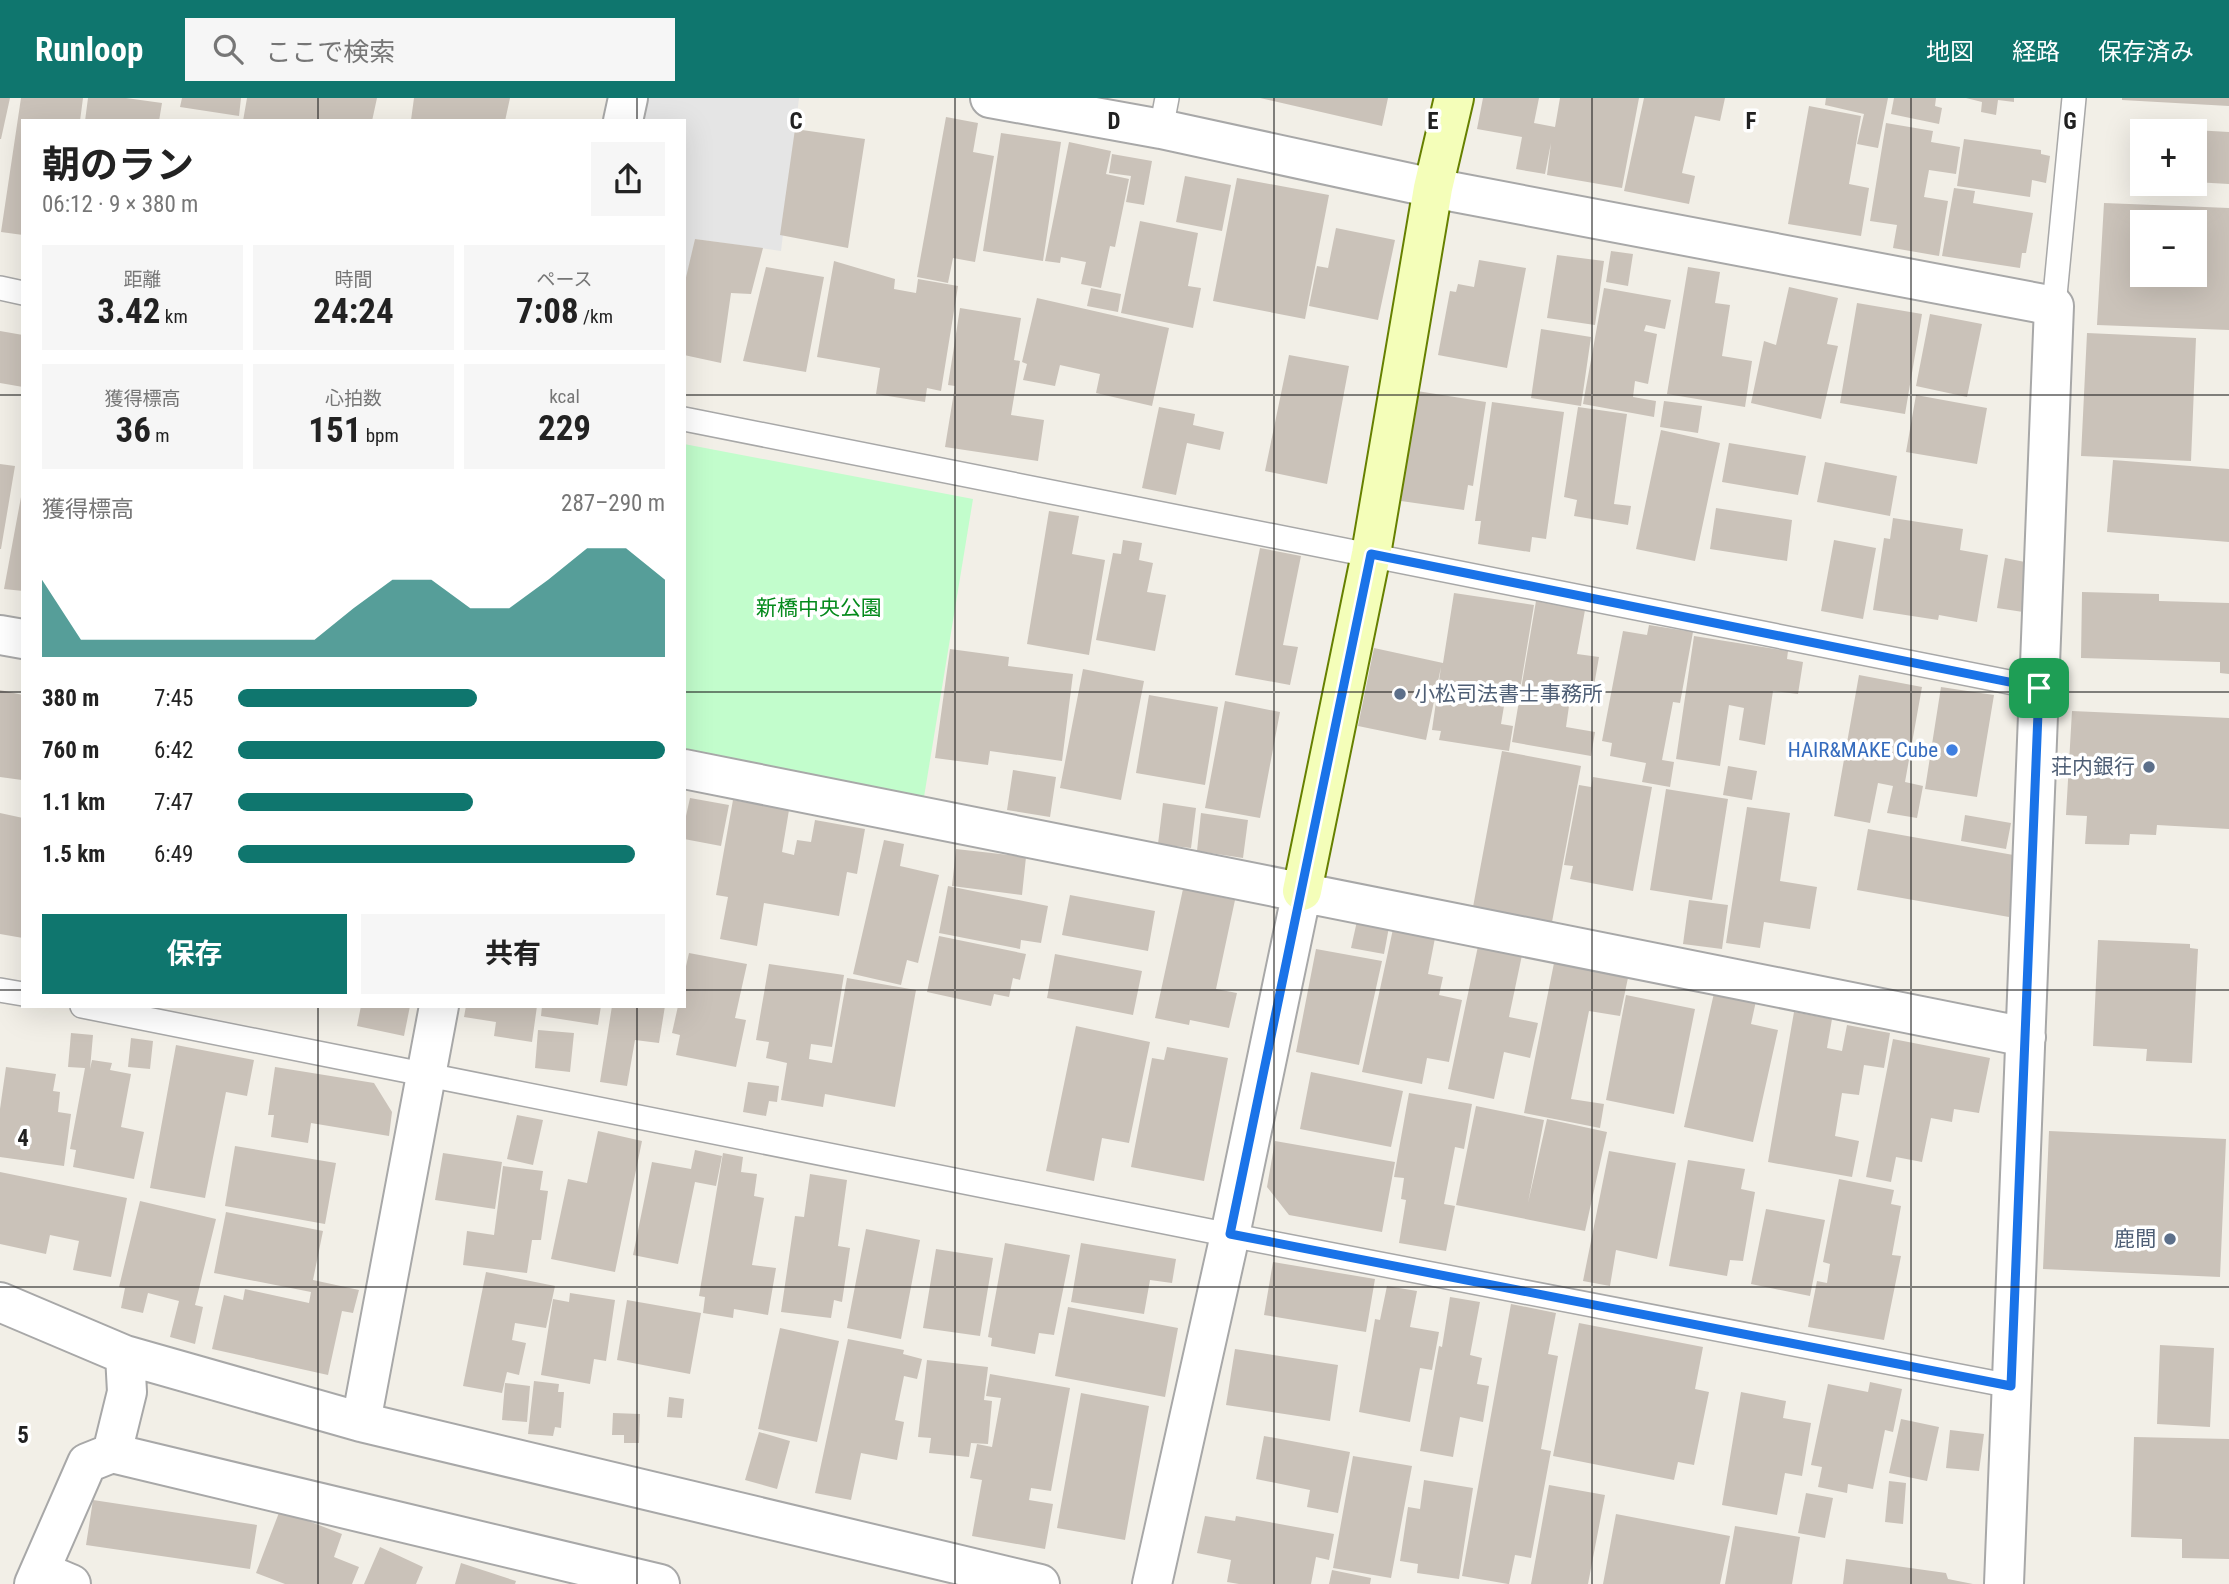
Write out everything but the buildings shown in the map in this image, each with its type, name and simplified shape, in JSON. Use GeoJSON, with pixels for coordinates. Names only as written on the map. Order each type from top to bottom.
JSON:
{"type":"FeatureCollection","features":[{"type":"Feature","properties":{"kind":"street"},"geometry":{"type":"LineString","coordinates":[[623,119],[628,98]]}},
{"type":"Feature","properties":{"kind":"street"},"geometry":{"type":"LineString","coordinates":[[990,98],[1164,113],[1433,188],[2054,306],[2004,1584]]}},
{"type":"Feature","properties":{"kind":"street"},"geometry":{"type":"LineString","coordinates":[[1152,1584],[1230,1234],[1371,554],[1433,188],[1454,98]]}},
{"type":"Feature","properties":{"kind":"street"},"geometry":{"type":"LineString","coordinates":[[0,635],[21,639]]}},
{"type":"Feature","properties":{"kind":"street"},"geometry":{"type":"LineString","coordinates":[[686,769],[2026,1037]]}},
{"type":"Feature","properties":{"kind":"street"},"geometry":{"type":"LineString","coordinates":[[360,1422],[439,1008]]}},
{"type":"Feature","properties":{"kind":"street"},"geometry":{"type":"LineString","coordinates":[[0,1302],[125,1355],[360,1422],[1040,1584]]}},
{"type":"Feature","properties":{"kind":"street"},"geometry":{"type":"LineString","coordinates":[[112,1453],[127,1392],[125,1355]]}},
{"type":"Feature","properties":{"kind":"street"},"geometry":{"type":"LineString","coordinates":[[48,1580],[87,1463],[112,1453],[660,1584]]}},
{"type":"Feature","properties":{"kind":"lane"},"geometry":{"type":"LineString","coordinates":[[2054,306],[2074,98]]}},
{"type":"Feature","properties":{"kind":"lane"},"geometry":{"type":"LineString","coordinates":[[0,288],[21,293]]}},
{"type":"Feature","properties":{"kind":"lane"},"geometry":{"type":"LineString","coordinates":[[686,419],[2039,688]]}},
{"type":"Feature","properties":{"kind":"lane"},"geometry":{"type":"LineString","coordinates":[[0,990],[21,995]]}},
{"type":"Feature","properties":{"kind":"lane"},"geometry":{"type":"LineString","coordinates":[[92,1008],[2011,1386]]}},
{"type":"Feature","properties":{"kind":"green space","name":"新橋中央公園"},"geometry":{"type":"Polygon","coordinates":[[[686,444],[973,499],[924,797],[686,754],[686,444]]]}},
{"type":"Feature","properties":{"kind":"shaded area"},"geometry":{"type":"Polygon","coordinates":[[[644,98],[799,98],[781,251],[695,239],[686,282],[686,119],[639,119],[644,98]]]}},
{"type":"Feature","properties":{"kind":"place","name":"小松司法書士事務所"},"geometry":{"type":"Point","coordinates":[1400,694]}},
{"type":"Feature","properties":{"kind":"place","name":"HAIR&MAKE Cube"},"geometry":{"type":"Point","coordinates":[1952,750]}},
{"type":"Feature","properties":{"kind":"place","name":"荘内銀行"},"geometry":{"type":"Point","coordinates":[2149,767]}},
{"type":"Feature","properties":{"kind":"place","name":"鹿間"},"geometry":{"type":"Point","coordinates":[2170,1239]}},
{"type":"Feature","properties":{"kind":"route"},"geometry":{"type":"LineString","coordinates":[[1371,554],[2039,688],[2011,1386],[1230,1234],[1371,554]]}}]}
